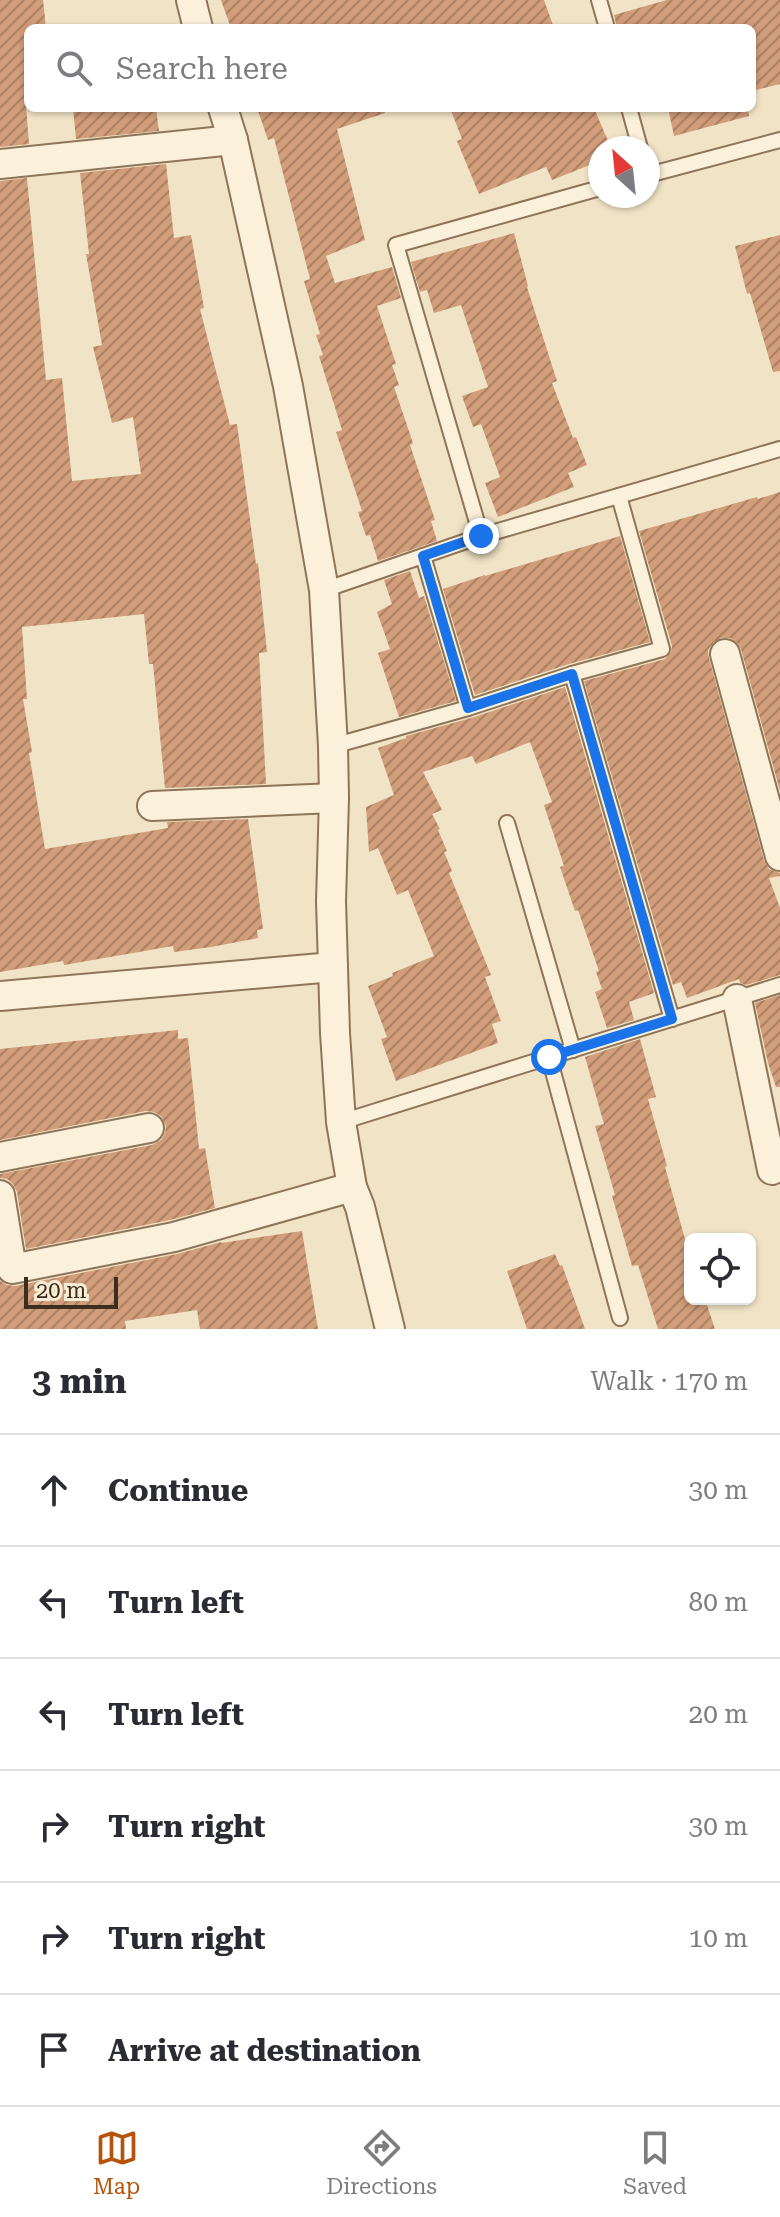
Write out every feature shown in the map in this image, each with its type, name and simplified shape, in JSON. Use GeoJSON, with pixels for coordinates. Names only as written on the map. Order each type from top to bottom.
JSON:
{"type":"FeatureCollection","features":[{"type":"Feature","properties":{"kind":"street"},"geometry":{"type":"LineString","coordinates":[[191,0],[197,24]]}},
{"type":"Feature","properties":{"kind":"street"},"geometry":{"type":"LineString","coordinates":[[224,112],[288,386],[324,590],[333,746],[331,901],[341,1122],[352,1187],[360,1207],[390,1329]]}},
{"type":"Feature","properties":{"kind":"street"},"geometry":{"type":"LineString","coordinates":[[0,164],[233,140]]}},
{"type":"Feature","properties":{"kind":"street"},"geometry":{"type":"LineString","coordinates":[[725,654],[780,856]]}},
{"type":"Feature","properties":{"kind":"street"},"geometry":{"type":"LineString","coordinates":[[152,806],[334,798]]}},
{"type":"Feature","properties":{"kind":"street"},"geometry":{"type":"LineString","coordinates":[[0,996],[333,967]]}},
{"type":"Feature","properties":{"kind":"street"},"geometry":{"type":"LineString","coordinates":[[737,999],[772,1170],[780,1166]]}},
{"type":"Feature","properties":{"kind":"street"},"geometry":{"type":"LineString","coordinates":[[0,1157],[149,1128]]}},
{"type":"Feature","properties":{"kind":"street"},"geometry":{"type":"LineString","coordinates":[[0,1195],[6,1270],[174,1237],[352,1187]]}},
{"type":"Feature","properties":{"kind":"lane"},"geometry":{"type":"LineString","coordinates":[[599,0],[606,24]]}},
{"type":"Feature","properties":{"kind":"lane"},"geometry":{"type":"LineString","coordinates":[[630,112],[637,136]]}},
{"type":"Feature","properties":{"kind":"lane"},"geometry":{"type":"LineString","coordinates":[[660,172],[780,140]]}},
{"type":"Feature","properties":{"kind":"lane"},"geometry":{"type":"LineString","coordinates":[[481,536],[396,245],[588,191]]}},
{"type":"Feature","properties":{"kind":"lane"},"geometry":{"type":"LineString","coordinates":[[324,590],[481,536],[780,449]]}},
{"type":"Feature","properties":{"kind":"lane"},"geometry":{"type":"LineString","coordinates":[[333,746],[662,649],[619,496]]}},
{"type":"Feature","properties":{"kind":"lane"},"geometry":{"type":"LineString","coordinates":[[423,556],[468,708]]}},
{"type":"Feature","properties":{"kind":"lane"},"geometry":{"type":"LineString","coordinates":[[572,674],[672,1019]]}},
{"type":"Feature","properties":{"kind":"lane"},"geometry":{"type":"LineString","coordinates":[[507,823],[573,1050]]}},
{"type":"Feature","properties":{"kind":"lane"},"geometry":{"type":"LineString","coordinates":[[341,1122],[780,985]]}},
{"type":"Feature","properties":{"kind":"lane"},"geometry":{"type":"LineString","coordinates":[[549,1057],[620,1318]]}},
{"type":"Feature","properties":{"kind":"building"},"geometry":{"type":"Polygon","coordinates":[[[0,0],[43,0],[46,24],[24,24],[24,112],[27,112],[29,144],[0,147],[0,0]]]}},
{"type":"Feature","properties":{"kind":"building"},"geometry":{"type":"Polygon","coordinates":[[[221,0],[544,0],[553,24],[230,24],[221,0]]]}},
{"type":"Feature","properties":{"kind":"building"},"geometry":{"type":"Polygon","coordinates":[[[667,0],[780,0],[780,84],[756,90],[756,24],[616,24],[614,15],[667,0]]]}},
{"type":"Feature","properties":{"kind":"building"},"geometry":{"type":"Polygon","coordinates":[[[73,112],[157,112],[159,131],[76,139],[73,112]]]}},
{"type":"Feature","properties":{"kind":"building"},"geometry":{"type":"Polygon","coordinates":[[[258,112],[385,112],[337,129],[365,240],[326,256],[335,283],[392,267],[401,298],[377,306],[396,364],[392,365],[399,385],[394,387],[435,520],[431,521],[437,541],[378,561],[370,535],[366,536],[358,512],[362,511],[336,432],[342,430],[319,356],[323,355],[316,335],[320,334],[304,281],[310,279],[274,138],[268,140],[258,112]]]}},
{"type":"Feature","properties":{"kind":"building"},"geometry":{"type":"Polygon","coordinates":[[[452,112],[596,112],[606,136],[588,136],[588,166],[552,180],[546,167],[479,194],[457,141],[462,139],[452,112]]]}},
{"type":"Feature","properties":{"kind":"building"},"geometry":{"type":"Polygon","coordinates":[[[669,112],[748,112],[749,116],[674,136],[669,112]]]}},
{"type":"Feature","properties":{"kind":"building"},"geometry":{"type":"Polygon","coordinates":[[[166,164],[174,238],[191,235],[204,308],[200,309],[230,425],[237,424],[258,563],[267,652],[259,653],[266,784],[165,788],[153,664],[149,664],[144,614],[22,627],[27,699],[23,699],[32,752],[29,753],[45,849],[168,828],[167,822],[248,819],[263,929],[257,930],[258,938],[211,947],[174,952],[173,946],[64,965],[63,961],[0,972],[0,181],[27,178],[46,380],[62,378],[72,481],[141,474],[133,417],[112,423],[93,347],[102,345],[86,254],[89,254],[80,173],[166,164]]]}},
{"type":"Feature","properties":{"kind":"building"},"geometry":{"type":"Polygon","coordinates":[[[514,233],[527,287],[557,381],[552,383],[587,465],[568,473],[574,487],[498,517],[485,483],[500,477],[481,424],[473,427],[462,396],[488,387],[461,305],[434,313],[427,290],[420,292],[411,262],[514,233]]]}},
{"type":"Feature","properties":{"kind":"building"},"geometry":{"type":"Polygon","coordinates":[[[780,235],[780,371],[773,372],[735,246],[780,235]]]}},
{"type":"Feature","properties":{"kind":"building"},"geometry":{"type":"Polygon","coordinates":[[[780,492],[780,791],[741,649],[730,638],[721,638],[708,650],[764,860],[769,869],[780,873],[780,876],[769,878],[780,908],[780,975],[746,985],[739,979],[687,998],[681,982],[673,985],[584,681],[665,659],[671,652],[672,646],[639,531],[780,492]]]}},
{"type":"Feature","properties":{"kind":"building"},"geometry":{"type":"Polygon","coordinates":[[[620,536],[650,642],[569,664],[475,695],[443,589],[620,536]]]}},
{"type":"Feature","properties":{"kind":"building"},"geometry":{"type":"Polygon","coordinates":[[[410,571],[419,598],[424,596],[456,701],[399,717],[378,653],[390,649],[377,612],[392,604],[384,580],[410,571]]]}},
{"type":"Feature","properties":{"kind":"building"},"geometry":{"type":"Polygon","coordinates":[[[565,687],[654,993],[629,1002],[634,1020],[607,1028],[595,992],[602,989],[596,972],[599,971],[560,867],[564,866],[544,805],[552,802],[530,742],[476,764],[472,756],[423,772],[442,810],[432,814],[447,851],[444,852],[452,871],[449,873],[491,975],[485,977],[501,1021],[492,1024],[498,1043],[396,1081],[381,1039],[387,1037],[368,986],[434,956],[408,890],[397,895],[378,848],[369,852],[366,807],[394,795],[378,748],[406,736],[565,687]]]}},
{"type":"Feature","properties":{"kind":"building"},"geometry":{"type":"Polygon","coordinates":[[[780,995],[780,1087],[776,1087],[755,1003],[780,995]]]}},
{"type":"Feature","properties":{"kind":"building"},"geometry":{"type":"Polygon","coordinates":[[[178,1030],[178,1039],[188,1038],[199,1149],[205,1148],[215,1208],[26,1249],[17,1192],[7,1179],[0,1178],[0,1174],[152,1145],[161,1140],[166,1126],[161,1116],[146,1111],[0,1140],[0,1049],[178,1030]]]}},
{"type":"Feature","properties":{"kind":"building"},"geometry":{"type":"Polygon","coordinates":[[[640,1039],[656,1097],[648,1099],[684,1235],[684,1305],[707,1305],[715,1329],[658,1329],[638,1265],[632,1266],[612,1196],[615,1195],[595,1126],[604,1124],[585,1057],[640,1039]]]}},
{"type":"Feature","properties":{"kind":"building"},"geometry":{"type":"Polygon","coordinates":[[[302,1231],[318,1329],[200,1329],[197,1310],[125,1321],[126,1329],[0,1329],[0,1281],[15,1286],[177,1254],[221,1242],[302,1231]]]}},
{"type":"Feature","properties":{"kind":"building"},"geometry":{"type":"Polygon","coordinates":[[[555,1254],[562,1265],[585,1329],[527,1329],[507,1271],[555,1254]]]}},
{"type":"Feature","properties":{"kind":"route"},"geometry":{"type":"LineString","coordinates":[[481,536],[423,556],[468,708],[572,674],[672,1019],[549,1057]]}}]}
